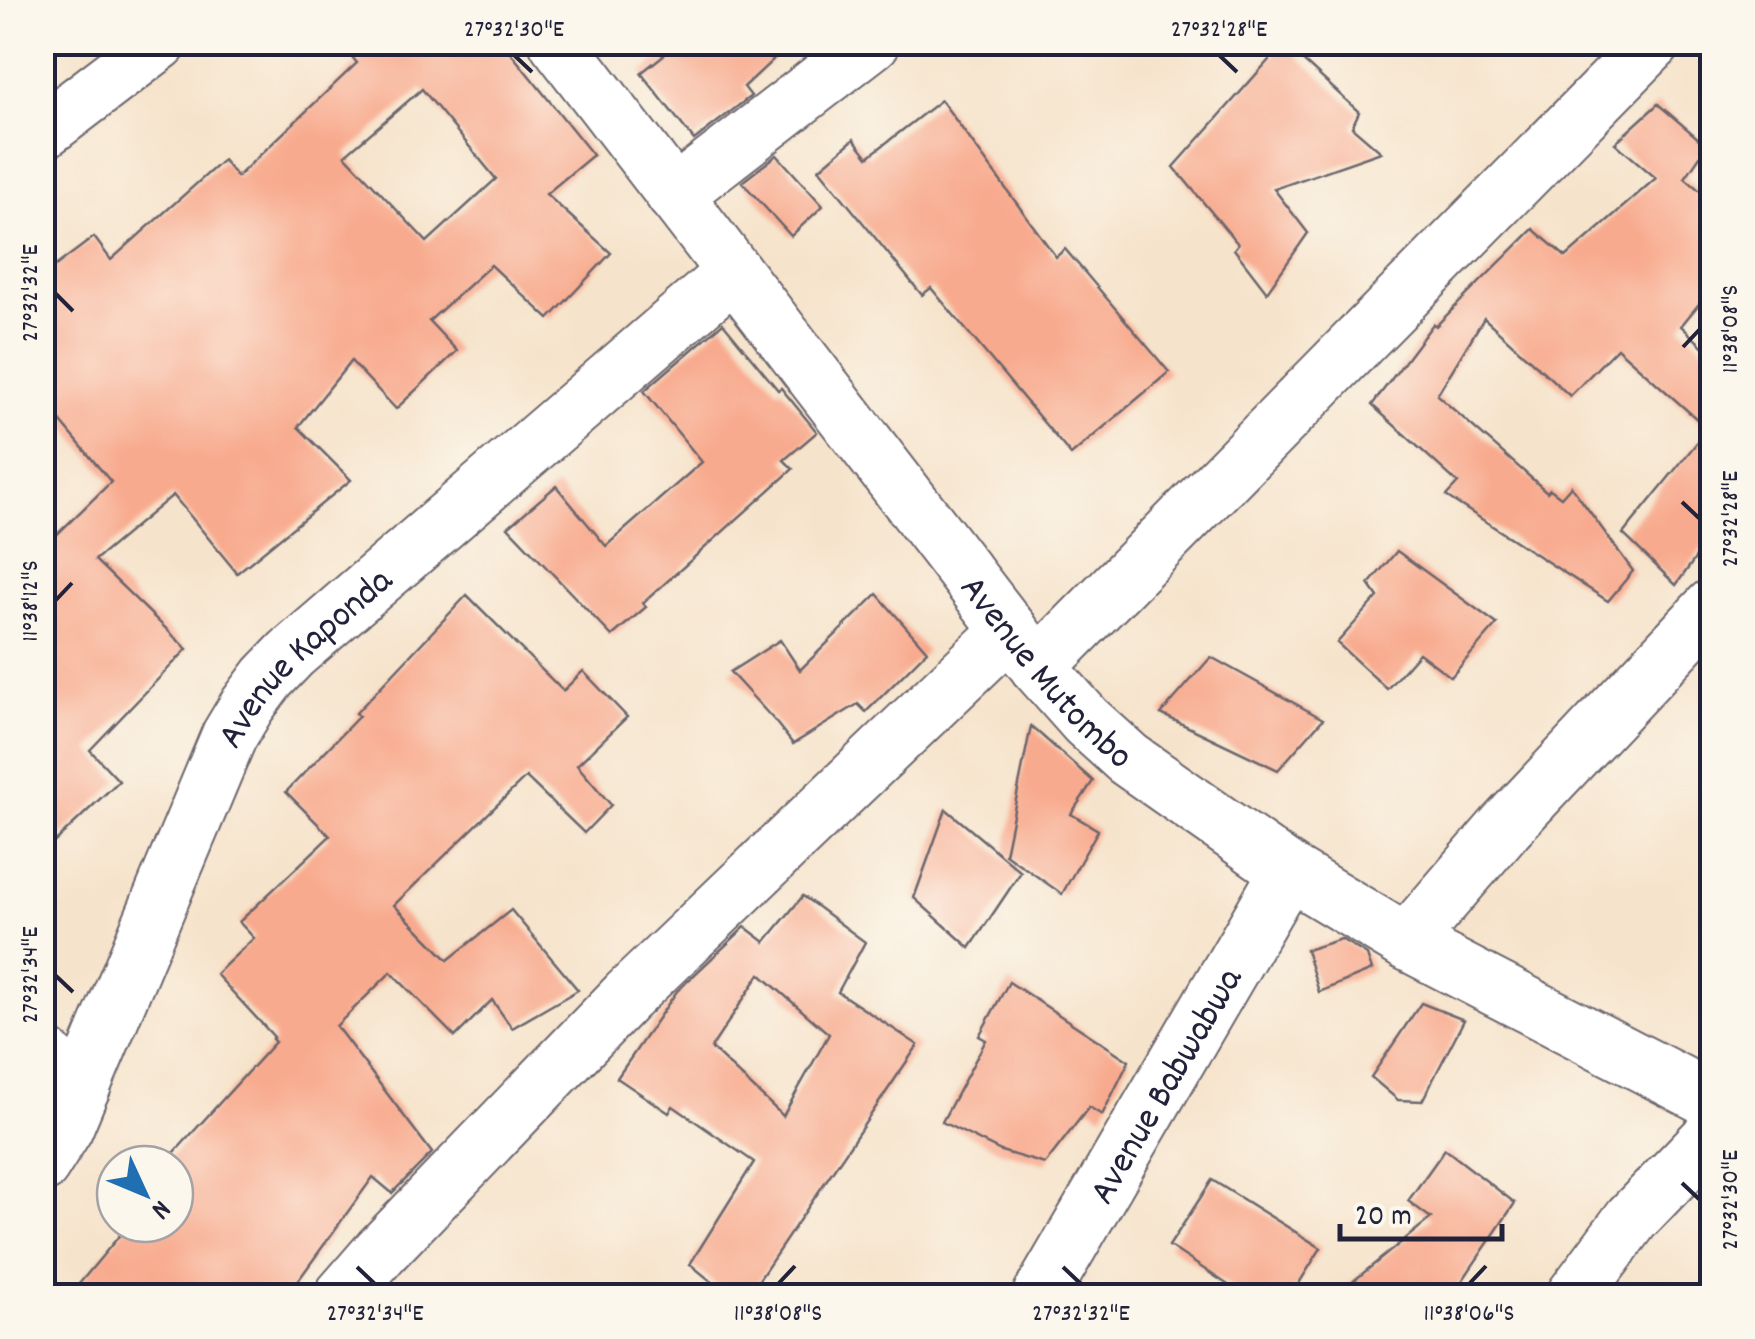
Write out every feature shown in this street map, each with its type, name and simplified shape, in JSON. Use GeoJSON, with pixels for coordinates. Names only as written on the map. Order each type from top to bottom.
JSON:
{"type":"FeatureCollection","features":[{"type":"Feature","properties":{"kind":"street"},"geometry":{"type":"LineString","coordinates":[[42,132],[160,42]]}},
{"type":"Feature","properties":{"kind":"street","name":"Avenue Mutombo"},"geometry":{"type":"LineString","coordinates":[[558,42],[1024,648],[1086,721],[1128,759],[1288,871],[1406,942],[1712,1100]]}},
{"type":"Feature","properties":{"kind":"street"},"geometry":{"type":"LineString","coordinates":[[674,195],[872,42]]}},
{"type":"Feature","properties":{"kind":"street"},"geometry":{"type":"LineString","coordinates":[[342,1296],[627,996],[1024,648],[1654,42]]}},
{"type":"Feature","properties":{"kind":"street","name":"Avenue Kaponda"},"geometry":{"type":"LineString","coordinates":[[42,1166],[65,1128],[62,1070],[228,736],[268,678],[334,616],[734,272]]}},
{"type":"Feature","properties":{"kind":"street"},"geometry":{"type":"LineString","coordinates":[[1406,942],[1506,826],[1712,607]]}},
{"type":"Feature","properties":{"kind":"street","name":"Avenue Babwabwa"},"geometry":{"type":"LineString","coordinates":[[1040,1296],[1288,871]]}},
{"type":"Feature","properties":{"kind":"street"},"geometry":{"type":"LineString","coordinates":[[1574,1296],[1632,1218],[1712,1135]]}},
{"type":"Feature","properties":{"kind":"building"},"geometry":{"type":"Polygon","coordinates":[[[340,42],[502,42],[593,155],[546,194],[611,253],[549,319],[491,265],[429,321],[457,351],[396,409],[351,361],[298,427],[351,480],[237,573],[173,495],[95,560],[187,649],[90,750],[119,781],[42,854],[42,549],[111,482],[42,399],[42,276],[94,237],[111,260],[223,160],[237,177],[357,63],[340,42]],[[422,89],[345,155],[427,242],[496,179],[422,89]]]}},
{"type":"Feature","properties":{"kind":"building"},"geometry":{"type":"Polygon","coordinates":[[[680,42],[792,42],[744,87],[751,96],[694,140],[641,73],[680,42]]]}},
{"type":"Feature","properties":{"kind":"building"},"geometry":{"type":"Polygon","coordinates":[[[1284,43],[1359,112],[1352,127],[1381,152],[1274,189],[1308,233],[1267,292],[1234,249],[1238,244],[1174,167],[1284,43]]]}},
{"type":"Feature","properties":{"kind":"building"},"geometry":{"type":"Polygon","coordinates":[[[941,100],[1056,257],[1065,249],[1169,372],[1071,455],[931,288],[922,295],[819,169],[854,139],[868,157],[941,100]]]}},
{"type":"Feature","properties":{"kind":"building"},"geometry":{"type":"Polygon","coordinates":[[[1658,104],[1707,146],[1685,178],[1712,201],[1712,288],[1681,326],[1712,355],[1712,535],[1676,585],[1623,534],[1708,429],[1617,348],[1570,396],[1484,318],[1437,395],[1547,492],[1550,489],[1561,497],[1571,486],[1633,571],[1608,601],[1446,496],[1458,483],[1372,405],[1433,324],[1436,326],[1533,229],[1566,257],[1656,178],[1615,143],[1658,104]]]}},
{"type":"Feature","properties":{"kind":"building"},"geometry":{"type":"Polygon","coordinates":[[[777,155],[823,206],[791,236],[742,182],[777,155]]]}},
{"type":"Feature","properties":{"kind":"building"},"geometry":{"type":"Polygon","coordinates":[[[723,323],[817,432],[784,460],[793,469],[643,603],[646,607],[612,636],[508,527],[556,486],[606,546],[702,462],[644,391],[723,323]]]}},
{"type":"Feature","properties":{"kind":"building"},"geometry":{"type":"Polygon","coordinates":[[[1397,551],[1497,624],[1451,677],[1419,653],[1387,689],[1337,643],[1378,597],[1369,584],[1397,551]]]}},
{"type":"Feature","properties":{"kind":"building"},"geometry":{"type":"Polygon","coordinates":[[[877,594],[927,651],[866,712],[858,704],[793,744],[730,672],[780,640],[800,670],[877,594]]]}},
{"type":"Feature","properties":{"kind":"building"},"geometry":{"type":"Polygon","coordinates":[[[467,595],[563,691],[583,671],[627,717],[577,765],[611,805],[584,833],[526,777],[394,905],[448,960],[511,910],[578,990],[512,1028],[492,1000],[455,1037],[391,972],[336,1026],[432,1153],[392,1193],[373,1177],[287,1296],[69,1296],[112,1244],[195,1244],[195,1144],[182,1144],[275,1042],[216,974],[254,938],[239,922],[330,836],[286,792],[359,716],[356,713],[467,595]]]}},
{"type":"Feature","properties":{"kind":"building"},"geometry":{"type":"Polygon","coordinates":[[[1211,657],[1323,719],[1278,770],[1161,714],[1211,657]]]}},
{"type":"Feature","properties":{"kind":"building"},"geometry":{"type":"Polygon","coordinates":[[[1031,726],[1093,781],[1071,814],[1098,830],[1062,894],[1005,854],[1031,726]]]}},
{"type":"Feature","properties":{"kind":"building"},"geometry":{"type":"Polygon","coordinates":[[[946,809],[1021,872],[970,948],[914,898],[946,809]]]}},
{"type":"Feature","properties":{"kind":"building"},"geometry":{"type":"Polygon","coordinates":[[[803,896],[865,942],[838,992],[918,1045],[748,1296],[729,1296],[690,1264],[754,1162],[673,1106],[669,1113],[617,1078],[677,991],[745,927],[765,942],[803,896]],[[760,974],[711,1048],[783,1116],[829,1034],[760,974]]]}},
{"type":"Feature","properties":{"kind":"building"},"geometry":{"type":"Polygon","coordinates":[[[1341,939],[1367,955],[1372,970],[1319,992],[1306,950],[1341,939]]]}},
{"type":"Feature","properties":{"kind":"building"},"geometry":{"type":"Polygon","coordinates":[[[1009,982],[1129,1061],[1102,1115],[1089,1107],[1045,1164],[1001,1151],[942,1122],[986,1040],[979,1036],[1009,982]]]}},
{"type":"Feature","properties":{"kind":"building"},"geometry":{"type":"Polygon","coordinates":[[[1421,1003],[1464,1020],[1422,1101],[1398,1100],[1371,1077],[1421,1003]]]}},
{"type":"Feature","properties":{"kind":"building"},"geometry":{"type":"Polygon","coordinates":[[[1445,1149],[1515,1203],[1452,1296],[1335,1296],[1431,1218],[1408,1201],[1445,1149]]]}},
{"type":"Feature","properties":{"kind":"building"},"geometry":{"type":"Polygon","coordinates":[[[1212,1180],[1321,1248],[1291,1296],[1245,1296],[1169,1246],[1212,1180]]]}}]}
